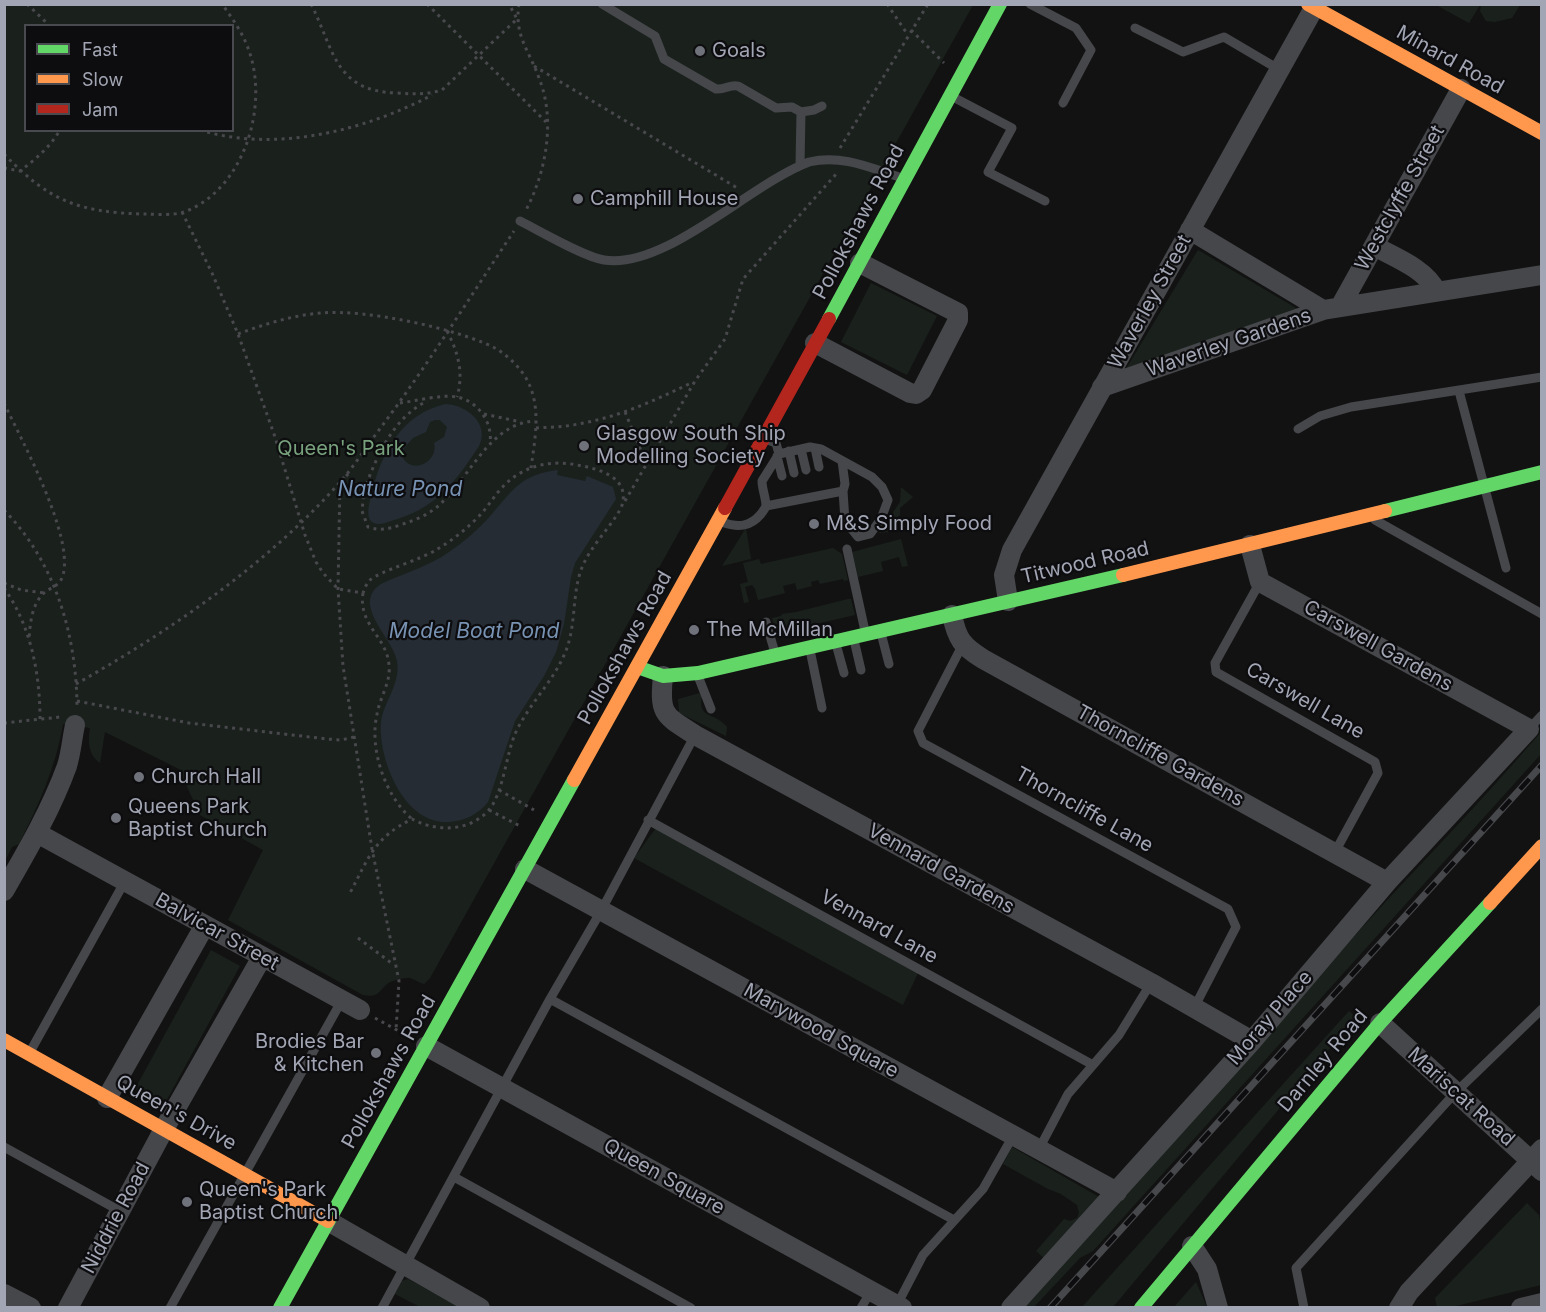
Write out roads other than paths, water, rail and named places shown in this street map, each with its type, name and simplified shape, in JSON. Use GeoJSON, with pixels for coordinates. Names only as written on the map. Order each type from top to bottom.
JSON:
{"type":"FeatureCollection","features":[{"type":"Feature","properties":{"kind":"main road","name":"Pollokshaws Road"},"geometry":{"type":"LineString","coordinates":[[280,1308],[816,343],[1000,4]]}},
{"type":"Feature","properties":{"kind":"main road","name":"Minard Road"},"geometry":{"type":"LineString","coordinates":[[1311,6],[1542,133]]}},
{"type":"Feature","properties":{"kind":"main road","name":"Titwood Road"},"geometry":{"type":"LineString","coordinates":[[637,667],[663,676],[698,673],[1250,545],[1542,472]]}},
{"type":"Feature","properties":{"kind":"main road","name":"Darnley Road"},"geometry":{"type":"LineString","coordinates":[[1141,1308],[1380,1023],[1542,846]]}},
{"type":"Feature","properties":{"kind":"main road","name":"Queen's Drive"},"geometry":{"type":"LineString","coordinates":[[4,1040],[328,1221]]}},
{"type":"Feature","properties":{"kind":"street","name":"Waverley Street"},"geometry":{"type":"LineString","coordinates":[[1008,601],[1004,575],[1011,550],[1280,70],[1311,6]]}},
{"type":"Feature","properties":{"kind":"street","name":"Westclyffe Street"},"geometry":{"type":"LineString","coordinates":[[1331,309],[1374,246],[1461,89]]}},
{"type":"Feature","properties":{"kind":"street","name":"Waverley Gardens"},"geometry":{"type":"LineString","coordinates":[[1190,230],[1331,309]]}},
{"type":"Feature","properties":{"kind":"street"},"geometry":{"type":"LineString","coordinates":[[1374,246],[1422,274],[1433,284],[1436,291]]}},
{"type":"Feature","properties":{"kind":"street"},"geometry":{"type":"LineString","coordinates":[[816,343],[910,393],[916,394],[922,390],[958,320],[958,313],[860,263]]}},
{"type":"Feature","properties":{"kind":"street","name":"Waverley Gardens"},"geometry":{"type":"LineString","coordinates":[[1102,387],[1331,309],[1542,275]]}},
{"type":"Feature","properties":{"kind":"street"},"geometry":{"type":"LineString","coordinates":[[1250,545],[1260,582]]}},
{"type":"Feature","properties":{"kind":"street","name":"Carswell Gardens"},"geometry":{"type":"LineString","coordinates":[[1260,582],[1535,722]]}},
{"type":"Feature","properties":{"kind":"street"},"geometry":{"type":"LineString","coordinates":[[952,615],[956,632],[963,644]]}},
{"type":"Feature","properties":{"kind":"street","name":"Thorncliffe Gardens"},"geometry":{"type":"LineString","coordinates":[[963,644],[983,659],[1387,882]]}},
{"type":"Feature","properties":{"kind":"street","name":"Vennard Gardens"},"geometry":{"type":"LineString","coordinates":[[663,676],[661,705],[664,712],[695,735],[1151,983],[1252,1041]]}},
{"type":"Feature","properties":{"kind":"street"},"geometry":{"type":"LineString","coordinates":[[4,891],[37,833],[68,764],[76,720]]}},
{"type":"Feature","properties":{"kind":"street","name":"Moray Place"},"geometry":{"type":"LineString","coordinates":[[1011,1308],[1252,1041],[1387,882],[1535,722]]}},
{"type":"Feature","properties":{"kind":"street","name":"Balvicar Street"},"geometry":{"type":"LineString","coordinates":[[37,833],[360,1010]]}},
{"type":"Feature","properties":{"kind":"street","name":"Marywood Square"},"geometry":{"type":"LineString","coordinates":[[525,869],[1116,1192]]}},
{"type":"Feature","properties":{"kind":"street"},"geometry":{"type":"LineString","coordinates":[[107,1098],[205,925]]}},
{"type":"Feature","properties":{"kind":"street","name":"Niddrie Road"},"geometry":{"type":"LineString","coordinates":[[68,1308],[164,1129],[262,957]]}},
{"type":"Feature","properties":{"kind":"street","name":"Mariscat Road"},"geometry":{"type":"LineString","coordinates":[[1380,1023],[1455,1093],[1538,1160]]}},
{"type":"Feature","properties":{"kind":"street","name":"Queen Square"},"geometry":{"type":"LineString","coordinates":[[426,1046],[503,1088],[866,1299],[899,1306]]}},
{"type":"Feature","properties":{"kind":"street"},"geometry":{"type":"LineString","coordinates":[[1399,1308],[1409,1292],[1538,1160]]}},
{"type":"Feature","properties":{"kind":"street"},"geometry":{"type":"LineString","coordinates":[[328,1221],[480,1308]]}},
{"type":"Feature","properties":{"kind":"street"},"geometry":{"type":"LineString","coordinates":[[1192,1246],[1208,1269],[1218,1308]]}},
{"type":"Feature","properties":{"kind":"street"},"geometry":{"type":"LineString","coordinates":[[4,1294],[31,1308]]}},
{"type":"Feature","properties":{"kind":"street"},"geometry":{"type":"LineString","coordinates":[[1521,1308],[1542,1303]]}},
{"type":"Feature","properties":{"kind":"lane"},"geometry":{"type":"LineString","coordinates":[[602,4],[654,36],[664,59],[716,88],[738,86],[776,108],[792,107],[801,112],[822,106]]}},
{"type":"Feature","properties":{"kind":"lane"},"geometry":{"type":"LineString","coordinates":[[1030,4],[1076,28],[1091,50],[1063,103]]}},
{"type":"Feature","properties":{"kind":"lane"},"geometry":{"type":"LineString","coordinates":[[1135,28],[1183,52],[1224,37],[1280,70]]}},
{"type":"Feature","properties":{"kind":"lane"},"geometry":{"type":"LineString","coordinates":[[951,96],[1012,128],[988,172],[1045,201]]}},
{"type":"Feature","properties":{"kind":"lane"},"geometry":{"type":"LineString","coordinates":[[800,165],[801,112]]}},
{"type":"Feature","properties":{"kind":"lane"},"geometry":{"type":"LineString","coordinates":[[520,220],[590,256],[622,261],[666,247],[800,165],[818,160],[849,160],[904,179]]}},
{"type":"Feature","properties":{"kind":"lane"},"geometry":{"type":"LineString","coordinates":[[1298,429],[1320,416],[1351,407],[1542,377]]}},
{"type":"Feature","properties":{"kind":"lane"},"geometry":{"type":"LineString","coordinates":[[1459,391],[1506,568]]}},
{"type":"Feature","properties":{"kind":"lane"},"geometry":{"type":"LineString","coordinates":[[764,437],[776,443],[782,476]]}},
{"type":"Feature","properties":{"kind":"lane"},"geometry":{"type":"LineString","coordinates":[[766,506],[762,481],[778,455],[789,451],[815,448],[829,452],[872,477],[882,487],[888,500],[881,519],[870,534],[858,537],[845,521],[839,488]]}},
{"type":"Feature","properties":{"kind":"lane"},"geometry":{"type":"LineString","coordinates":[[815,448],[819,467]]}},
{"type":"Feature","properties":{"kind":"lane"},"geometry":{"type":"LineString","coordinates":[[801,449],[806,470]]}},
{"type":"Feature","properties":{"kind":"lane"},"geometry":{"type":"LineString","coordinates":[[789,451],[794,473]]}},
{"type":"Feature","properties":{"kind":"lane"},"geometry":{"type":"LineString","coordinates":[[829,452],[831,464]]}},
{"type":"Feature","properties":{"kind":"lane"},"geometry":{"type":"LineString","coordinates":[[718,520],[734,527],[744,526],[754,522],[766,506],[799,495],[839,488],[845,484],[842,461]]}},
{"type":"Feature","properties":{"kind":"lane"},"geometry":{"type":"LineString","coordinates":[[1368,516],[1542,614]]}},
{"type":"Feature","properties":{"kind":"lane"},"geometry":{"type":"LineString","coordinates":[[847,549],[859,636],[861,670]]}},
{"type":"Feature","properties":{"kind":"lane","name":"Carswell Lane"},"geometry":{"type":"LineString","coordinates":[[1260,582],[1215,663],[1216,672],[1375,762],[1378,773],[1335,852]]}},
{"type":"Feature","properties":{"kind":"lane"},"geometry":{"type":"LineString","coordinates":[[766,622],[775,656]]}},
{"type":"Feature","properties":{"kind":"lane"},"geometry":{"type":"LineString","coordinates":[[881,631],[889,664]]}},
{"type":"Feature","properties":{"kind":"lane"},"geometry":{"type":"LineString","coordinates":[[835,642],[844,673]]}},
{"type":"Feature","properties":{"kind":"lane","name":"Thorncliffe Lane"},"geometry":{"type":"LineString","coordinates":[[963,644],[918,731],[923,743],[1228,909],[1236,927],[1194,1008]]}},
{"type":"Feature","properties":{"kind":"lane"},"geometry":{"type":"LineString","coordinates":[[810,648],[822,708]]}},
{"type":"Feature","properties":{"kind":"lane"},"geometry":{"type":"LineString","coordinates":[[698,673],[711,709]]}},
{"type":"Feature","properties":{"kind":"lane"},"geometry":{"type":"LineString","coordinates":[[382,1308],[550,999],[601,911],[695,735]]}},
{"type":"Feature","properties":{"kind":"lane","name":"Vennard Lane"},"geometry":{"type":"LineString","coordinates":[[648,820],[1093,1065]]}},
{"type":"Feature","properties":{"kind":"lane"},"geometry":{"type":"LineString","coordinates":[[29,1054],[125,881]]}},
{"type":"Feature","properties":{"kind":"lane"},"geometry":{"type":"LineString","coordinates":[[1038,1150],[1068,1094],[1119,1035],[1151,983]]}},
{"type":"Feature","properties":{"kind":"lane"},"geometry":{"type":"LineString","coordinates":[[550,999],[954,1220]]}},
{"type":"Feature","properties":{"kind":"lane"},"geometry":{"type":"LineString","coordinates":[[170,1308],[342,1000]]}},
{"type":"Feature","properties":{"kind":"lane"},"geometry":{"type":"LineString","coordinates":[[1304,1308],[1296,1268],[1455,1093],[1542,1009]]}},
{"type":"Feature","properties":{"kind":"lane"},"geometry":{"type":"LineString","coordinates":[[899,1306],[923,1255],[983,1189],[1013,1136]]}},
{"type":"Feature","properties":{"kind":"lane"},"geometry":{"type":"LineString","coordinates":[[4,1147],[120,1211]]}},
{"type":"Feature","properties":{"kind":"lane"},"geometry":{"type":"LineString","coordinates":[[454,1177],[690,1308]]}},
{"type":"Feature","properties":{"kind":"water","name":"Nature Pond"},"geometry":{"type":"Polygon","coordinates":[[[446,404],[469,412],[479,423],[482,438],[479,446],[452,483],[432,502],[406,516],[383,523],[372,522],[368,514],[369,506],[381,463],[388,449],[406,425],[431,409],[446,404]],[[440,420],[430,422],[426,432],[413,438],[404,448],[403,458],[407,463],[424,464],[433,455],[434,443],[444,437],[447,427],[440,420]]]}},
{"type":"Feature","properties":{"kind":"water","name":"Model Boat Pond"},"geometry":{"type":"Polygon","coordinates":[[[558,470],[557,475],[585,481],[587,476],[613,487],[616,499],[575,563],[564,624],[556,652],[544,676],[515,721],[488,802],[476,813],[460,820],[449,822],[433,820],[419,813],[407,801],[389,771],[384,754],[381,722],[398,669],[394,652],[372,611],[370,601],[373,592],[381,584],[433,562],[466,540],[512,491],[526,480],[535,475],[558,470]]]}},
{"type":"Feature","properties":{"kind":"railway"},"geometry":{"type":"LineString","coordinates":[[1050,1308],[1542,765]]}},
{"type":"Feature","properties":{"kind":"place","name":"Goals"},"geometry":{"type":"Point","coordinates":[700,51]}},
{"type":"Feature","properties":{"kind":"place","name":"Camphill House"},"geometry":{"type":"Point","coordinates":[578,199]}},
{"type":"Feature","properties":{"kind":"place","name":"Glasgow South Ship Modelling Society"},"geometry":{"type":"Point","coordinates":[584,446]}},
{"type":"Feature","properties":{"kind":"place","name":"M&S Simply Food"},"geometry":{"type":"Point","coordinates":[814,524]}},
{"type":"Feature","properties":{"kind":"place","name":"The McMillan"},"geometry":{"type":"Point","coordinates":[694,630]}},
{"type":"Feature","properties":{"kind":"place","name":"Church Hall"},"geometry":{"type":"Point","coordinates":[139,777]}},
{"type":"Feature","properties":{"kind":"place","name":"Queens Park Baptist Church"},"geometry":{"type":"Point","coordinates":[116,818]}},
{"type":"Feature","properties":{"kind":"place","name":"Brodies Bar & Kitchen"},"geometry":{"type":"Point","coordinates":[376,1053]}},
{"type":"Feature","properties":{"kind":"place","name":"Queen's Park Baptist Church"},"geometry":{"type":"Point","coordinates":[187,1202]}},
{"type":"Feature","properties":{"kind":"park label","name":"Queen's Park"},"geometry":{"type":"Point","coordinates":[341,449]}}]}
